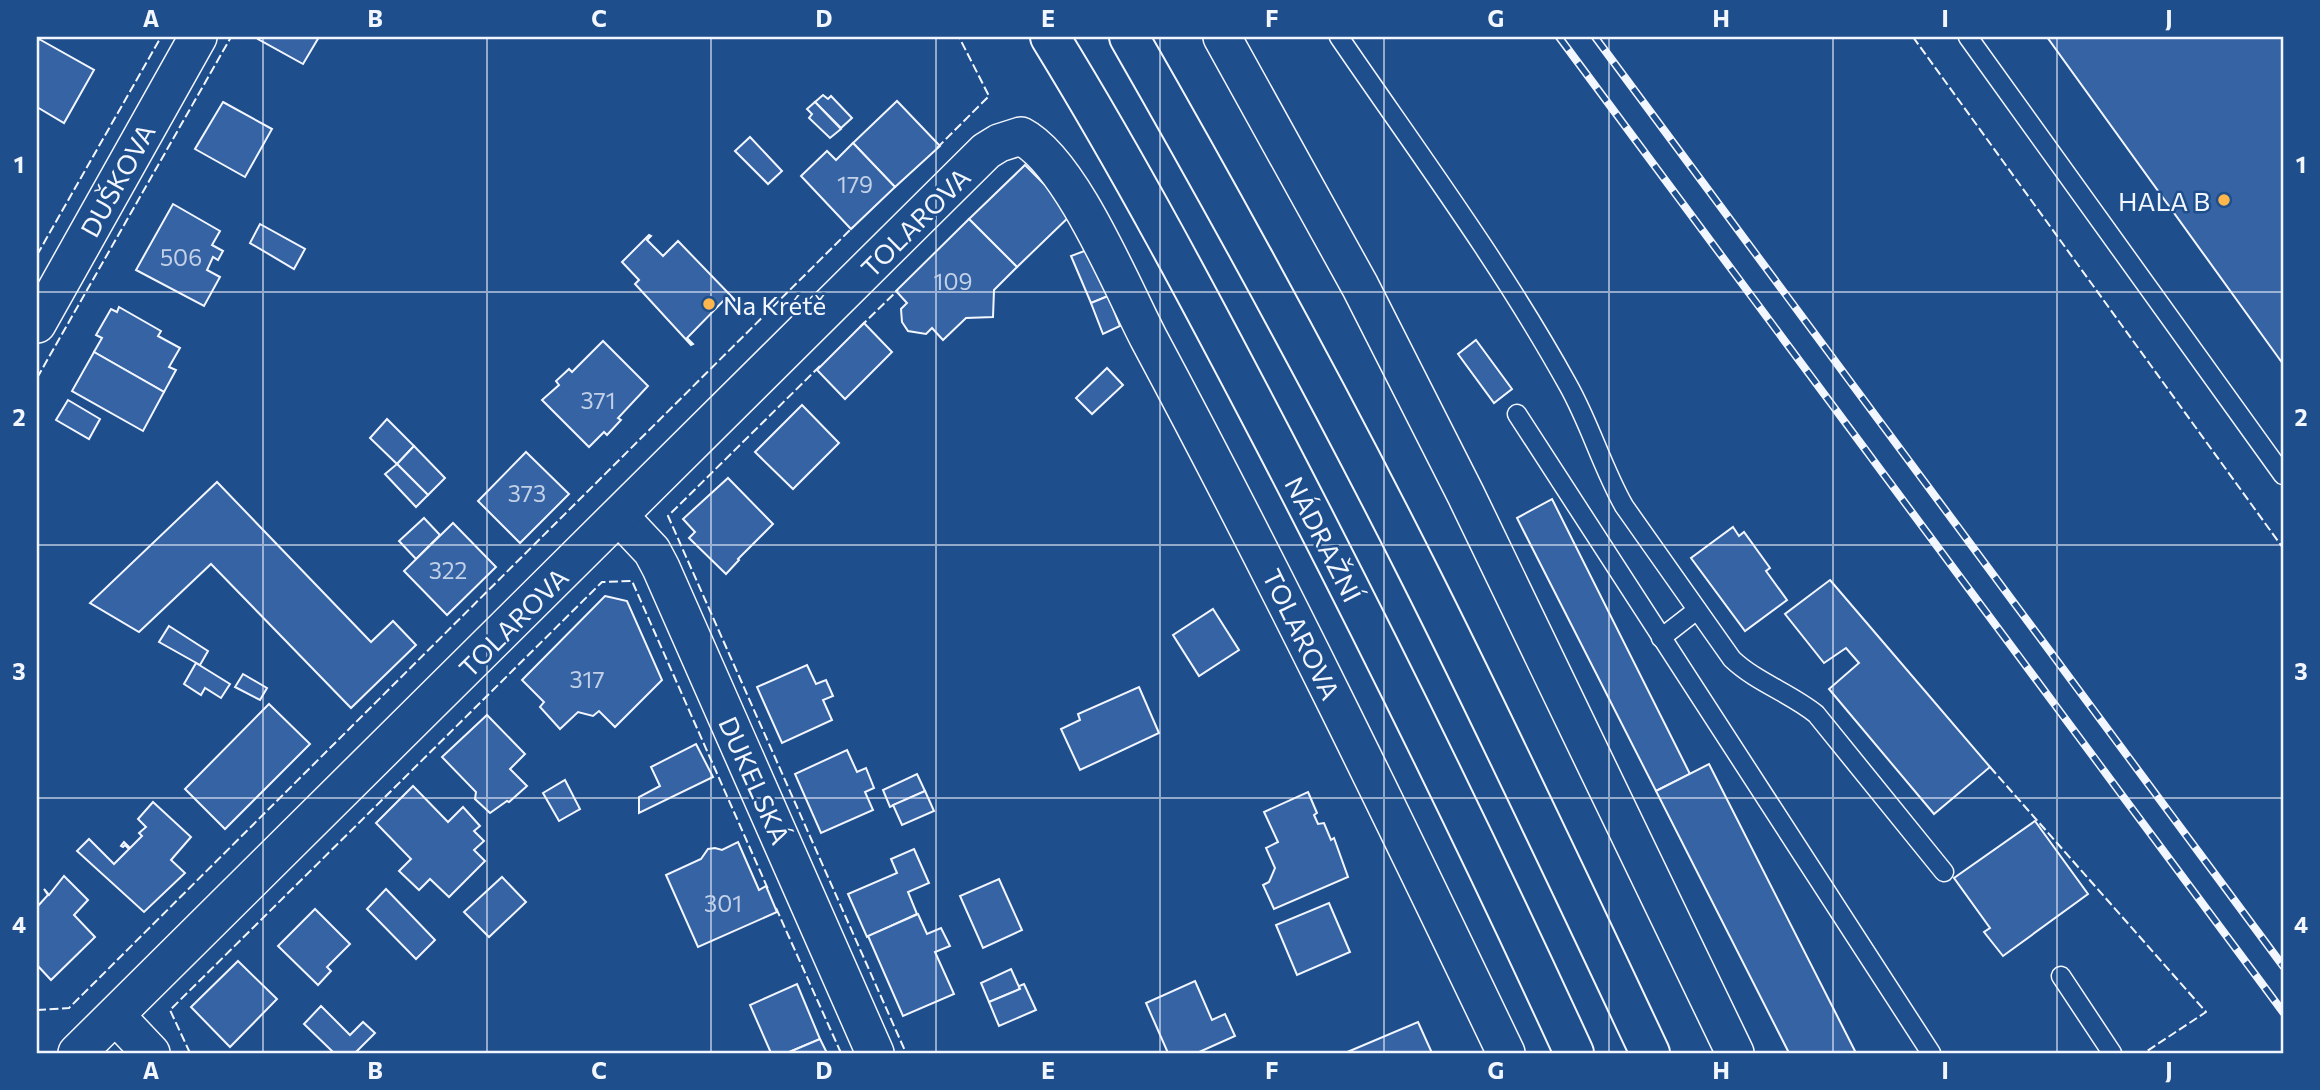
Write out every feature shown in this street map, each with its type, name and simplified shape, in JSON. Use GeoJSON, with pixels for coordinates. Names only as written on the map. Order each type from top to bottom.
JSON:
{"type":"FeatureCollection","features":[{"type":"Feature","properties":{"kind":"main road","name":"NÁDRAŽNÍ"},"geometry":{"type":"LineString","coordinates":[[1050,37],[1083,90],[1194,287],[1343,574],[1508,911],[1574,1053]]}},
{"type":"Feature","properties":{"kind":"main road"},"geometry":{"type":"LineString","coordinates":[[1129,37],[1231,215],[1421,576],[1650,1053]]}},
{"type":"Feature","properties":{"kind":"street","name":"DUŠKOVA"},"geometry":{"type":"LineString","coordinates":[[37,324],[198,37]]}},
{"type":"Feature","properties":{"kind":"street"},"geometry":{"type":"LineString","coordinates":[[1222,37],[1360,286],[1466,495],[1735,1053]]}},
{"type":"Feature","properties":{"kind":"street","name":"TOLAROVA"},"geometry":{"type":"LineString","coordinates":[[77,1053],[986,151],[1011,137],[1021,136],[1032,142],[1057,170],[1093,229],[1227,485],[1506,1053]]}},
{"type":"Feature","properties":{"kind":"street","name":"DUKELSKÁ"},"geometry":{"type":"LineString","coordinates":[[620,517],[652,551],[661,568],[875,1053]]}},
{"type":"Feature","properties":{"kind":"street"},"geometry":{"type":"LineString","coordinates":[[116,1016],[151,1053]]}},
{"type":"Feature","properties":{"kind":"lane"},"geometry":{"type":"LineString","coordinates":[[1339,37],[1508,285],[1568,384],[1624,506],[1732,659],[1745,671],[1816,714],[1944,872]]}},
{"type":"Feature","properties":{"kind":"lane"},"geometry":{"type":"LineString","coordinates":[[1968,37],[2283,475]]}},
{"type":"Feature","properties":{"kind":"lane"},"geometry":{"type":"LineString","coordinates":[[1517,414],[1931,1053]]}},
{"type":"Feature","properties":{"kind":"lane"},"geometry":{"type":"LineString","coordinates":[[1661,638],[1697,610]]}},
{"type":"Feature","properties":{"kind":"lane"},"geometry":{"type":"LineString","coordinates":[[2061,976],[2112,1053]]}},
{"type":"Feature","properties":{"kind":"building"},"geometry":{"type":"Polygon","coordinates":[[[319,37],[303,64],[258,39],[319,37]]]}},
{"type":"Feature","properties":{"kind":"building","name":"HALA B"},"geometry":{"type":"Polygon","coordinates":[[[2047,37],[2283,37],[2283,364],[2047,37]]]}},
{"type":"Feature","properties":{"kind":"building"},"geometry":{"type":"Polygon","coordinates":[[[39,39],[94,70],[64,123],[37,107],[39,39]]]}},
{"type":"Feature","properties":{"kind":"building"},"geometry":{"type":"Polygon","coordinates":[[[823,95],[828,99],[831,96],[852,118],[841,128],[815,102],[823,95]]]}},
{"type":"Feature","properties":{"kind":"building"},"geometry":{"type":"Polygon","coordinates":[[[897,101],[940,146],[895,187],[853,143],[897,101]]]}},
{"type":"Feature","properties":{"kind":"building"},"geometry":{"type":"Polygon","coordinates":[[[223,102],[272,129],[245,177],[195,149],[223,102]]]}},
{"type":"Feature","properties":{"kind":"building"},"geometry":{"type":"Polygon","coordinates":[[[815,102],[841,129],[830,138],[809,118],[812,114],[807,109],[815,102]]]}},
{"type":"Feature","properties":{"kind":"building"},"geometry":{"type":"Polygon","coordinates":[[[750,137],[782,171],[768,184],[735,151],[750,137]]]}},
{"type":"Feature","properties":{"kind":"building"},"geometry":{"type":"Polygon","coordinates":[[[853,143],[895,187],[851,229],[801,176],[827,151],[836,160],[853,143]]]}},
{"type":"Feature","properties":{"kind":"building"},"geometry":{"type":"Polygon","coordinates":[[[1025,165],[1073,213],[1017,267],[969,219],[1025,165]]]}},
{"type":"Feature","properties":{"kind":"building"},"geometry":{"type":"Polygon","coordinates":[[[173,204],[220,231],[212,245],[223,251],[218,260],[213,257],[207,270],[220,277],[204,306],[136,270],[173,204]]]}},
{"type":"Feature","properties":{"kind":"building"},"geometry":{"type":"Polygon","coordinates":[[[969,219],[1017,267],[994,290],[993,317],[966,318],[943,340],[932,328],[926,334],[908,331],[902,322],[901,309],[907,303],[896,291],[969,219]]]}},
{"type":"Feature","properties":{"kind":"building"},"geometry":{"type":"Polygon","coordinates":[[[260,224],[305,249],[294,269],[250,243],[260,224]]]}},
{"type":"Feature","properties":{"kind":"building"},"geometry":{"type":"Polygon","coordinates":[[[651,236],[647,240],[663,256],[678,241],[735,300],[728,296],[687,338],[693,344],[691,345],[635,284],[639,280],[622,262],[651,236]]]}},
{"type":"Feature","properties":{"kind":"building"},"geometry":{"type":"Polygon","coordinates":[[[1087,250],[1108,296],[1091,303],[1071,256],[1087,250]]]}},
{"type":"Feature","properties":{"kind":"building"},"geometry":{"type":"Polygon","coordinates":[[[1108,296],[1120,326],[1103,334],[1091,303],[1108,296]]]}},
{"type":"Feature","properties":{"kind":"building"},"geometry":{"type":"Polygon","coordinates":[[[119,307],[161,331],[158,336],[180,348],[169,367],[176,370],[164,392],[94,352],[102,338],[96,335],[111,309],[117,312],[119,307]]]}},
{"type":"Feature","properties":{"kind":"building"},"geometry":{"type":"Polygon","coordinates":[[[864,323],[892,352],[845,399],[817,370],[864,323]]]}},
{"type":"Feature","properties":{"kind":"building"},"geometry":{"type":"Polygon","coordinates":[[[1476,340],[1512,389],[1494,403],[1458,354],[1476,340]]]}},
{"type":"Feature","properties":{"kind":"building"},"geometry":{"type":"Polygon","coordinates":[[[603,341],[648,386],[618,418],[621,420],[607,435],[604,432],[589,447],[542,400],[559,385],[556,381],[569,369],[572,372],[603,341]]]}},
{"type":"Feature","properties":{"kind":"building"},"geometry":{"type":"Polygon","coordinates":[[[94,352],[164,392],[143,431],[72,391],[94,352]]]}},
{"type":"Feature","properties":{"kind":"building"},"geometry":{"type":"Polygon","coordinates":[[[1107,368],[1123,385],[1092,414],[1076,398],[1107,368]]]}},
{"type":"Feature","properties":{"kind":"building"},"geometry":{"type":"Polygon","coordinates":[[[68,400],[100,419],[89,439],[56,420],[68,400]]]}},
{"type":"Feature","properties":{"kind":"building"},"geometry":{"type":"Polygon","coordinates":[[[802,405],[839,443],[793,489],[755,452],[802,405]]]}},
{"type":"Feature","properties":{"kind":"building"},"geometry":{"type":"Polygon","coordinates":[[[387,419],[414,446],[397,464],[370,438],[387,419]]]}},
{"type":"Feature","properties":{"kind":"building"},"geometry":{"type":"Polygon","coordinates":[[[414,446],[445,478],[428,495],[397,464],[414,446]]]}},
{"type":"Feature","properties":{"kind":"building"},"geometry":{"type":"Polygon","coordinates":[[[526,452],[569,494],[520,543],[478,501],[526,452]]]}},
{"type":"Feature","properties":{"kind":"building"},"geometry":{"type":"Polygon","coordinates":[[[397,464],[428,495],[416,507],[385,474],[397,464]]]}},
{"type":"Feature","properties":{"kind":"building"},"geometry":{"type":"Polygon","coordinates":[[[728,478],[773,524],[726,574],[689,538],[695,532],[683,519],[728,478]]]}},
{"type":"Feature","properties":{"kind":"building"},"geometry":{"type":"Polygon","coordinates":[[[217,482],[371,642],[393,621],[416,645],[351,708],[211,564],[139,632],[90,603],[217,482]]]}},
{"type":"Feature","properties":{"kind":"building"},"geometry":{"type":"Polygon","coordinates":[[[1552,499],[1690,774],[1656,791],[1517,518],[1552,499]]]}},
{"type":"Feature","properties":{"kind":"building"},"geometry":{"type":"Polygon","coordinates":[[[424,518],[440,535],[416,559],[399,541],[424,518]]]}},
{"type":"Feature","properties":{"kind":"building"},"geometry":{"type":"Polygon","coordinates":[[[453,523],[496,567],[447,615],[404,571],[453,523]]]}},
{"type":"Feature","properties":{"kind":"building"},"geometry":{"type":"Polygon","coordinates":[[[1733,527],[1739,536],[1744,532],[1770,568],[1766,571],[1787,600],[1745,631],[1691,558],[1733,527]]]}},
{"type":"Feature","properties":{"kind":"building"},"geometry":{"type":"Polygon","coordinates":[[[1830,580],[1990,767],[1934,814],[1829,689],[1859,663],[1846,648],[1824,663],[1785,614],[1830,580]]]}},
{"type":"Feature","properties":{"kind":"building"},"geometry":{"type":"Polygon","coordinates":[[[605,596],[627,601],[662,680],[615,727],[599,711],[593,716],[578,712],[560,729],[540,707],[544,702],[522,680],[605,596]]]}},
{"type":"Feature","properties":{"kind":"building"},"geometry":{"type":"Polygon","coordinates":[[[1213,609],[1239,650],[1199,676],[1173,635],[1213,609]]]}},
{"type":"Feature","properties":{"kind":"building"},"geometry":{"type":"Polygon","coordinates":[[[169,626],[208,651],[200,665],[159,642],[169,626]]]}},
{"type":"Feature","properties":{"kind":"building"},"geometry":{"type":"Polygon","coordinates":[[[196,663],[230,684],[221,698],[205,688],[201,695],[184,684],[196,663]]]}},
{"type":"Feature","properties":{"kind":"building"},"geometry":{"type":"Polygon","coordinates":[[[807,665],[816,684],[826,680],[833,696],[823,700],[832,720],[782,743],[757,687],[807,665]]]}},
{"type":"Feature","properties":{"kind":"building"},"geometry":{"type":"Polygon","coordinates":[[[243,674],[267,688],[260,700],[235,687],[243,674]]]}},
{"type":"Feature","properties":{"kind":"building"},"geometry":{"type":"Polygon","coordinates":[[[1139,687],[1159,733],[1080,770],[1061,729],[1080,720],[1078,714],[1139,687]]]}},
{"type":"Feature","properties":{"kind":"building"},"geometry":{"type":"Polygon","coordinates":[[[269,704],[310,744],[225,829],[185,789],[269,704]]]}},
{"type":"Feature","properties":{"kind":"building"},"geometry":{"type":"Polygon","coordinates":[[[487,715],[525,754],[510,769],[527,786],[509,802],[490,813],[475,799],[476,792],[442,757],[487,715]]]}},
{"type":"Feature","properties":{"kind":"building"},"geometry":{"type":"Polygon","coordinates":[[[696,744],[713,777],[639,813],[639,797],[660,786],[651,767],[696,744]]]}},
{"type":"Feature","properties":{"kind":"building"},"geometry":{"type":"Polygon","coordinates":[[[847,750],[857,772],[866,768],[874,788],[865,792],[873,810],[821,833],[795,774],[847,750]]]}},
{"type":"Feature","properties":{"kind":"building"},"geometry":{"type":"Polygon","coordinates":[[[1709,764],[1856,1053],[1789,1053],[1656,791],[1709,764]]]}},
{"type":"Feature","properties":{"kind":"building"},"geometry":{"type":"Polygon","coordinates":[[[917,774],[925,791],[890,807],[883,790],[917,774]]]}},
{"type":"Feature","properties":{"kind":"building"},"geometry":{"type":"Polygon","coordinates":[[[565,780],[580,809],[559,821],[543,793],[565,780]]]}},
{"type":"Feature","properties":{"kind":"building"},"geometry":{"type":"Polygon","coordinates":[[[413,786],[448,822],[463,807],[480,826],[474,831],[484,841],[474,850],[485,861],[449,897],[430,879],[419,890],[399,871],[411,859],[376,823],[413,786]]]}},
{"type":"Feature","properties":{"kind":"building"},"geometry":{"type":"Polygon","coordinates":[[[925,791],[934,811],[902,825],[893,805],[925,791]]]}},
{"type":"Feature","properties":{"kind":"building"},"geometry":{"type":"Polygon","coordinates":[[[1308,792],[1317,813],[1314,815],[1318,824],[1324,823],[1331,840],[1334,838],[1348,877],[1274,909],[1263,885],[1269,882],[1275,868],[1266,848],[1278,842],[1264,812],[1308,792]]]}},
{"type":"Feature","properties":{"kind":"building"},"geometry":{"type":"Polygon","coordinates":[[[153,802],[191,837],[171,860],[185,873],[144,912],[77,851],[89,839],[114,864],[129,849],[125,845],[121,846],[124,842],[130,848],[142,836],[139,833],[146,827],[138,819],[153,802]]]}},
{"type":"Feature","properties":{"kind":"building"},"geometry":{"type":"Polygon","coordinates":[[[2035,821],[2088,894],[2003,956],[1984,932],[1990,928],[1954,878],[2035,821]]]}},
{"type":"Feature","properties":{"kind":"building"},"geometry":{"type":"Polygon","coordinates":[[[738,842],[759,890],[766,886],[777,912],[698,947],[666,875],[701,859],[708,849],[722,850],[738,842]]]}},
{"type":"Feature","properties":{"kind":"building"},"geometry":{"type":"Polygon","coordinates":[[[914,849],[929,883],[908,892],[917,914],[867,937],[848,894],[897,873],[891,859],[914,849]]]}},
{"type":"Feature","properties":{"kind":"building"},"geometry":{"type":"Polygon","coordinates":[[[64,876],[88,900],[74,915],[95,937],[51,980],[37,965],[37,907],[48,895],[44,889],[49,895],[64,876]]]}},
{"type":"Feature","properties":{"kind":"building"},"geometry":{"type":"Polygon","coordinates":[[[502,877],[526,902],[489,937],[464,912],[502,877]]]}},
{"type":"Feature","properties":{"kind":"building"},"geometry":{"type":"Polygon","coordinates":[[[999,879],[1022,930],[983,948],[960,896],[999,879]]]}},
{"type":"Feature","properties":{"kind":"building"},"geometry":{"type":"Polygon","coordinates":[[[386,889],[435,940],[416,959],[367,909],[386,889]]]}},
{"type":"Feature","properties":{"kind":"building"},"geometry":{"type":"Polygon","coordinates":[[[1329,903],[1350,952],[1297,975],[1276,925],[1329,903]]]}},
{"type":"Feature","properties":{"kind":"building"},"geometry":{"type":"Polygon","coordinates":[[[315,909],[350,944],[327,967],[331,971],[318,985],[278,946],[315,909]]]}},
{"type":"Feature","properties":{"kind":"building"},"geometry":{"type":"Polygon","coordinates":[[[918,914],[927,934],[941,928],[950,946],[935,952],[954,994],[903,1016],[868,936],[918,914]]]}},
{"type":"Feature","properties":{"kind":"building"},"geometry":{"type":"Polygon","coordinates":[[[238,961],[277,999],[230,1047],[191,1007],[238,961]]]}},
{"type":"Feature","properties":{"kind":"building"},"geometry":{"type":"Polygon","coordinates":[[[1011,969],[1020,989],[989,1002],[981,983],[1011,969]]]}},
{"type":"Feature","properties":{"kind":"building"},"geometry":{"type":"Polygon","coordinates":[[[1195,981],[1212,1020],[1225,1014],[1235,1036],[1197,1053],[1168,1053],[1146,1003],[1195,981]]]}},
{"type":"Feature","properties":{"kind":"building"},"geometry":{"type":"Polygon","coordinates":[[[797,984],[820,1039],[787,1053],[771,1053],[750,1005],[797,984]]]}},
{"type":"Feature","properties":{"kind":"building"},"geometry":{"type":"Polygon","coordinates":[[[1024,984],[1036,1010],[999,1026],[989,1002],[1020,989],[1019,986],[1024,984]]]}},
{"type":"Feature","properties":{"kind":"building"},"geometry":{"type":"Polygon","coordinates":[[[321,1006],[350,1035],[363,1022],[375,1033],[355,1053],[334,1053],[304,1024],[321,1006]]]}},
{"type":"Feature","properties":{"kind":"building"},"geometry":{"type":"Polygon","coordinates":[[[1418,1022],[1432,1053],[1345,1053],[1418,1022]]]}},
{"type":"Feature","properties":{"kind":"building"},"geometry":{"type":"Polygon","coordinates":[[[820,1039],[827,1053],[787,1053],[820,1039]]]}},
{"type":"Feature","properties":{"kind":"railway"},"geometry":{"type":"LineString","coordinates":[[1559,37],[2283,1012]]}},
{"type":"Feature","properties":{"kind":"railway"},"geometry":{"type":"LineString","coordinates":[[1595,37],[2283,966]]}},
{"type":"Feature","properties":{"kind":"fence"},"geometry":{"type":"LineString","coordinates":[[37,255],[161,37]]}},
{"type":"Feature","properties":{"kind":"fence"},"geometry":{"type":"LineString","coordinates":[[37,378],[231,37]]}},
{"type":"Feature","properties":{"kind":"fence"},"geometry":{"type":"LineString","coordinates":[[937,148],[989,96],[959,37]]}},
{"type":"Feature","properties":{"kind":"fence"},"geometry":{"type":"LineString","coordinates":[[1913,37],[2283,548]]}},
{"type":"Feature","properties":{"kind":"fence"},"geometry":{"type":"LineString","coordinates":[[37,1010],[69,1008],[853,227]]}},
{"type":"Feature","properties":{"kind":"fence"},"geometry":{"type":"LineString","coordinates":[[860,327],[898,290]]}},
{"type":"Feature","properties":{"kind":"fence"},"geometry":{"type":"LineString","coordinates":[[820,366],[668,516],[906,1053]]}},
{"type":"Feature","properties":{"kind":"fence"},"geometry":{"type":"LineString","coordinates":[[190,1053],[170,1010],[602,582],[632,581],[768,889]]}},
{"type":"Feature","properties":{"kind":"fence"},"geometry":{"type":"LineString","coordinates":[[1990,767],[2206,1012],[2144,1053]]}},
{"type":"Feature","properties":{"kind":"fence"},"geometry":{"type":"LineString","coordinates":[[776,908],[841,1053]]}},
{"type":"Feature","properties":{"kind":"place","name":"HALA B"},"geometry":{"type":"Point","coordinates":[2224,200]}},
{"type":"Feature","properties":{"kind":"place","name":"Na Krétě"},"geometry":{"type":"Point","coordinates":[709,304]}}]}
